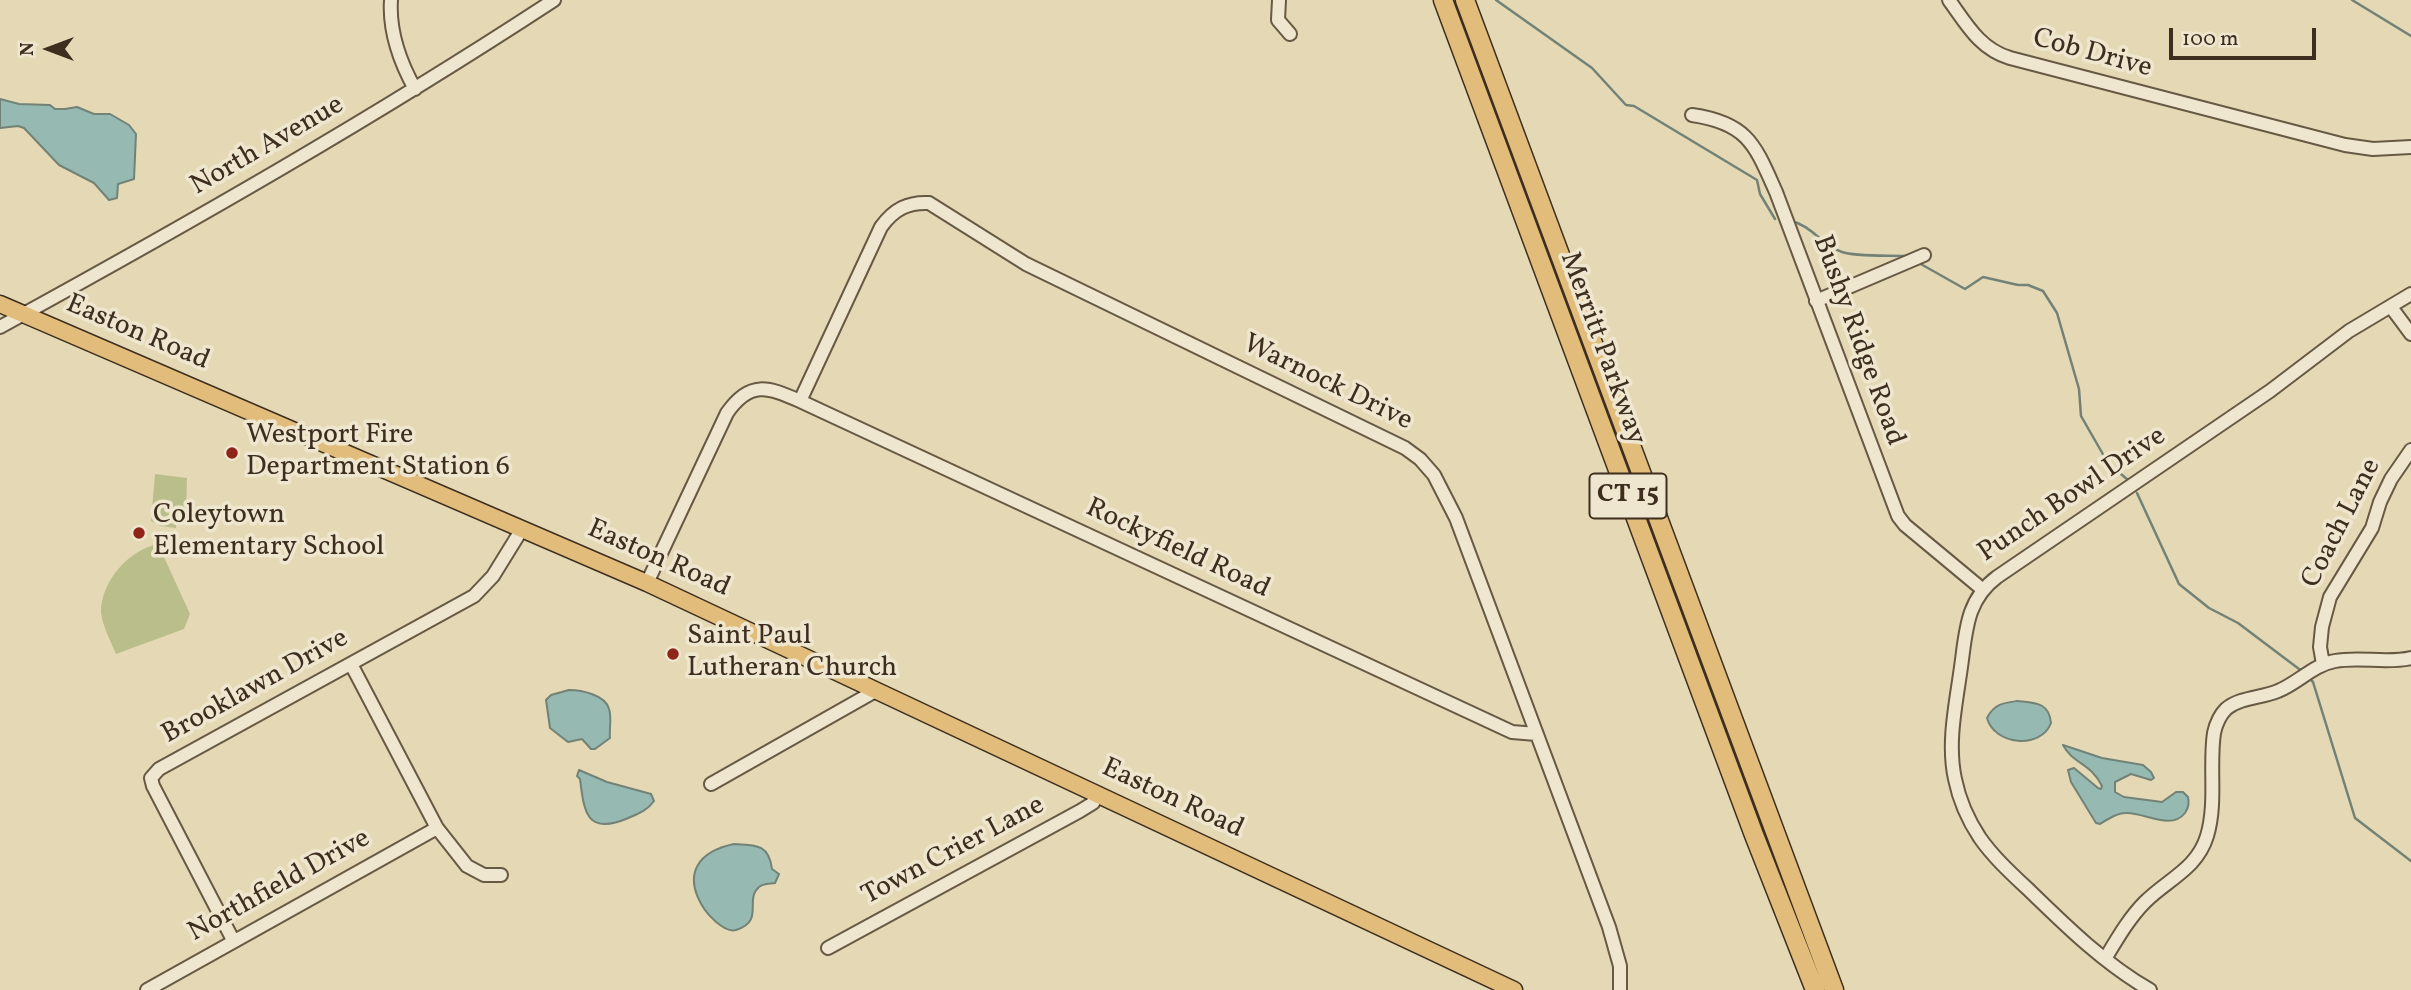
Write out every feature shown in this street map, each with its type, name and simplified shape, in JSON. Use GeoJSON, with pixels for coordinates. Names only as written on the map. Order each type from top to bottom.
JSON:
{"type":"FeatureCollection","features":[{"type":"Feature","properties":{"kind":"highway","name":"Merritt Parkway"},"geometry":{"type":"LineString","coordinates":[[1443,0],[1754,835],[1815,990]]}},
{"type":"Feature","properties":{"kind":"highway","name":"Merritt Parkway"},"geometry":{"type":"LineString","coordinates":[[1465,0],[1834,990]]}},
{"type":"Feature","properties":{"kind":"main road","name":"Easton Road"},"geometry":{"type":"LineString","coordinates":[[0,304],[647,583],[1514,990]]}},
{"type":"Feature","properties":{"kind":"street"},"geometry":{"type":"LineString","coordinates":[[391,0],[396,43],[415,89]]}},
{"type":"Feature","properties":{"kind":"street","name":"North Avenue"},"geometry":{"type":"LineString","coordinates":[[0,327],[249,188],[415,89],[554,0]]}},
{"type":"Feature","properties":{"kind":"street"},"geometry":{"type":"LineString","coordinates":[[1279,0],[1278,20],[1290,34]]}},
{"type":"Feature","properties":{"kind":"street","name":"Cob Drive"},"geometry":{"type":"LineString","coordinates":[[1949,0],[1979,41],[2001,55],[2330,142],[2365,148],[2411,147]]}},
{"type":"Feature","properties":{"kind":"street","name":"Bushy Ridge Road"},"geometry":{"type":"LineString","coordinates":[[1692,115],[1709,117],[1731,127],[1752,142],[1776,192],[1898,516],[1905,525],[1982,589]]}},
{"type":"Feature","properties":{"kind":"street","name":"Warnock Drive"},"geometry":{"type":"LineString","coordinates":[[800,401],[881,227],[901,208],[916,202],[929,202],[1026,264],[1373,432],[1420,459],[1440,482],[1449,502],[1609,926],[1620,966],[1620,990]]}},
{"type":"Feature","properties":{"kind":"street"},"geometry":{"type":"LineString","coordinates":[[1816,300],[1923,256]]}},
{"type":"Feature","properties":{"kind":"street","name":"Punch Bowl Drive"},"geometry":{"type":"LineString","coordinates":[[2150,990],[2105,959],[2066,926],[1996,857],[1980,838],[1963,807],[1955,779],[1952,737],[1973,604],[1982,589],[2270,391],[2349,331],[2411,293]]}},
{"type":"Feature","properties":{"kind":"street"},"geometry":{"type":"LineString","coordinates":[[2391,307],[2411,334]]}},
{"type":"Feature","properties":{"kind":"street","name":"Rockyfield Road"},"geometry":{"type":"LineString","coordinates":[[647,583],[722,422],[736,400],[749,391],[760,388],[777,391],[800,401],[1512,732],[1536,734]]}},
{"type":"Feature","properties":{"kind":"street","name":"Coach Lane"},"geometry":{"type":"LineString","coordinates":[[2321,665],[2321,637],[2330,597],[2372,528],[2385,490],[2411,450]]}},
{"type":"Feature","properties":{"kind":"street","name":"Brooklawn Drive"},"geometry":{"type":"LineString","coordinates":[[233,940],[151,778],[159,769],[447,611],[484,587],[522,529]]}},
{"type":"Feature","properties":{"kind":"street"},"geometry":{"type":"LineString","coordinates":[[2105,959],[2133,915],[2147,899],[2187,869],[2204,845],[2211,814],[2213,737],[2221,715],[2233,705],[2277,692],[2321,665],[2342,659],[2389,660],[2411,657]]}},
{"type":"Feature","properties":{"kind":"street"},"geometry":{"type":"LineString","coordinates":[[351,664],[437,828],[467,866],[484,875],[501,876]]}},
{"type":"Feature","properties":{"kind":"street"},"geometry":{"type":"LineString","coordinates":[[711,784],[877,690]]}},
{"type":"Feature","properties":{"kind":"street","name":"Town Crier Lane"},"geometry":{"type":"LineString","coordinates":[[831,946],[1080,811],[1093,803],[1099,794]]}},
{"type":"Feature","properties":{"kind":"street","name":"Northfield Drive"},"geometry":{"type":"LineString","coordinates":[[147,990],[437,828]]}},
{"type":"Feature","properties":{"kind":"green space"},"geometry":{"type":"Polygon","coordinates":[[[155,474],[187,478],[186,512],[183,516],[177,516],[176,528],[161,526],[151,521],[155,474]]]}},
{"type":"Feature","properties":{"kind":"green space"},"geometry":{"type":"Polygon","coordinates":[[[158,544],[190,614],[184,629],[116,654],[101,612],[106,590],[118,569],[127,560],[147,547],[158,544]]]}},
{"type":"Feature","properties":{"kind":"water"},"geometry":{"type":"Polygon","coordinates":[[[0,99],[19,104],[50,105],[55,109],[77,107],[94,114],[110,114],[129,125],[136,134],[134,179],[118,184],[117,198],[109,200],[94,183],[59,165],[24,128],[0,128],[0,99]]]}},
{"type":"Feature","properties":{"kind":"water"},"geometry":{"type":"Polygon","coordinates":[[[569,690],[592,694],[607,704],[610,738],[595,749],[591,749],[582,739],[568,742],[550,728],[546,700],[551,695],[569,690]]]}},
{"type":"Feature","properties":{"kind":"water"},"geometry":{"type":"Polygon","coordinates":[[[2017,701],[2044,707],[2051,723],[2046,732],[2038,737],[2018,741],[2008,739],[1991,727],[1987,718],[1996,707],[2017,701]]]}},
{"type":"Feature","properties":{"kind":"water"},"geometry":{"type":"Polygon","coordinates":[[[2063,745],[2102,758],[2143,765],[2154,778],[2151,780],[2131,774],[2115,782],[2115,792],[2124,797],[2162,802],[2176,792],[2183,792],[2188,797],[2185,813],[2179,818],[2165,821],[2126,813],[2100,824],[2096,823],[2071,782],[2068,770],[2074,768],[2098,788],[2101,789],[2102,786],[2098,778],[2063,745]]]}},
{"type":"Feature","properties":{"kind":"water"},"geometry":{"type":"Polygon","coordinates":[[[579,770],[607,782],[651,794],[654,801],[645,810],[626,819],[603,824],[595,822],[583,801],[580,779],[577,776],[579,770]]]}},
{"type":"Feature","properties":{"kind":"water"},"geometry":{"type":"Polygon","coordinates":[[[734,844],[760,847],[768,855],[772,869],[779,874],[775,883],[765,884],[755,892],[750,921],[736,930],[727,929],[705,910],[697,896],[694,880],[698,865],[710,853],[734,844]]]}},
{"type":"Feature","properties":{"kind":"waterway"},"geometry":{"type":"LineString","coordinates":[[1496,0],[1592,68],[1626,105],[1634,106],[1757,180],[1760,194],[1775,219]]}},
{"type":"Feature","properties":{"kind":"waterway"},"geometry":{"type":"LineString","coordinates":[[2352,0],[2411,36]]}},
{"type":"Feature","properties":{"kind":"waterway"},"geometry":{"type":"LineString","coordinates":[[1791,221],[1805,227],[1828,245],[1848,254],[1907,256]]}},
{"type":"Feature","properties":{"kind":"waterway"},"geometry":{"type":"LineString","coordinates":[[1919,263],[1965,289],[1983,277],[2028,285],[2043,291],[2057,313],[2079,389],[2081,416],[2108,463],[2128,480]]}},
{"type":"Feature","properties":{"kind":"waterway"},"geometry":{"type":"LineString","coordinates":[[2137,493],[2179,584],[2209,608],[2238,623],[2303,672]]}},
{"type":"Feature","properties":{"kind":"waterway"},"geometry":{"type":"LineString","coordinates":[[2310,679],[2355,818],[2411,861]]}},
{"type":"Feature","properties":{"kind":"place","name":"Westport Fire Department Station 6"},"geometry":{"type":"Point","coordinates":[232,453]}},
{"type":"Feature","properties":{"kind":"place","name":"Coleytown Elementary School"},"geometry":{"type":"Point","coordinates":[139,533]}},
{"type":"Feature","properties":{"kind":"place","name":"Saint Paul Lutheran Church"},"geometry":{"type":"Point","coordinates":[673,654]}}]}
